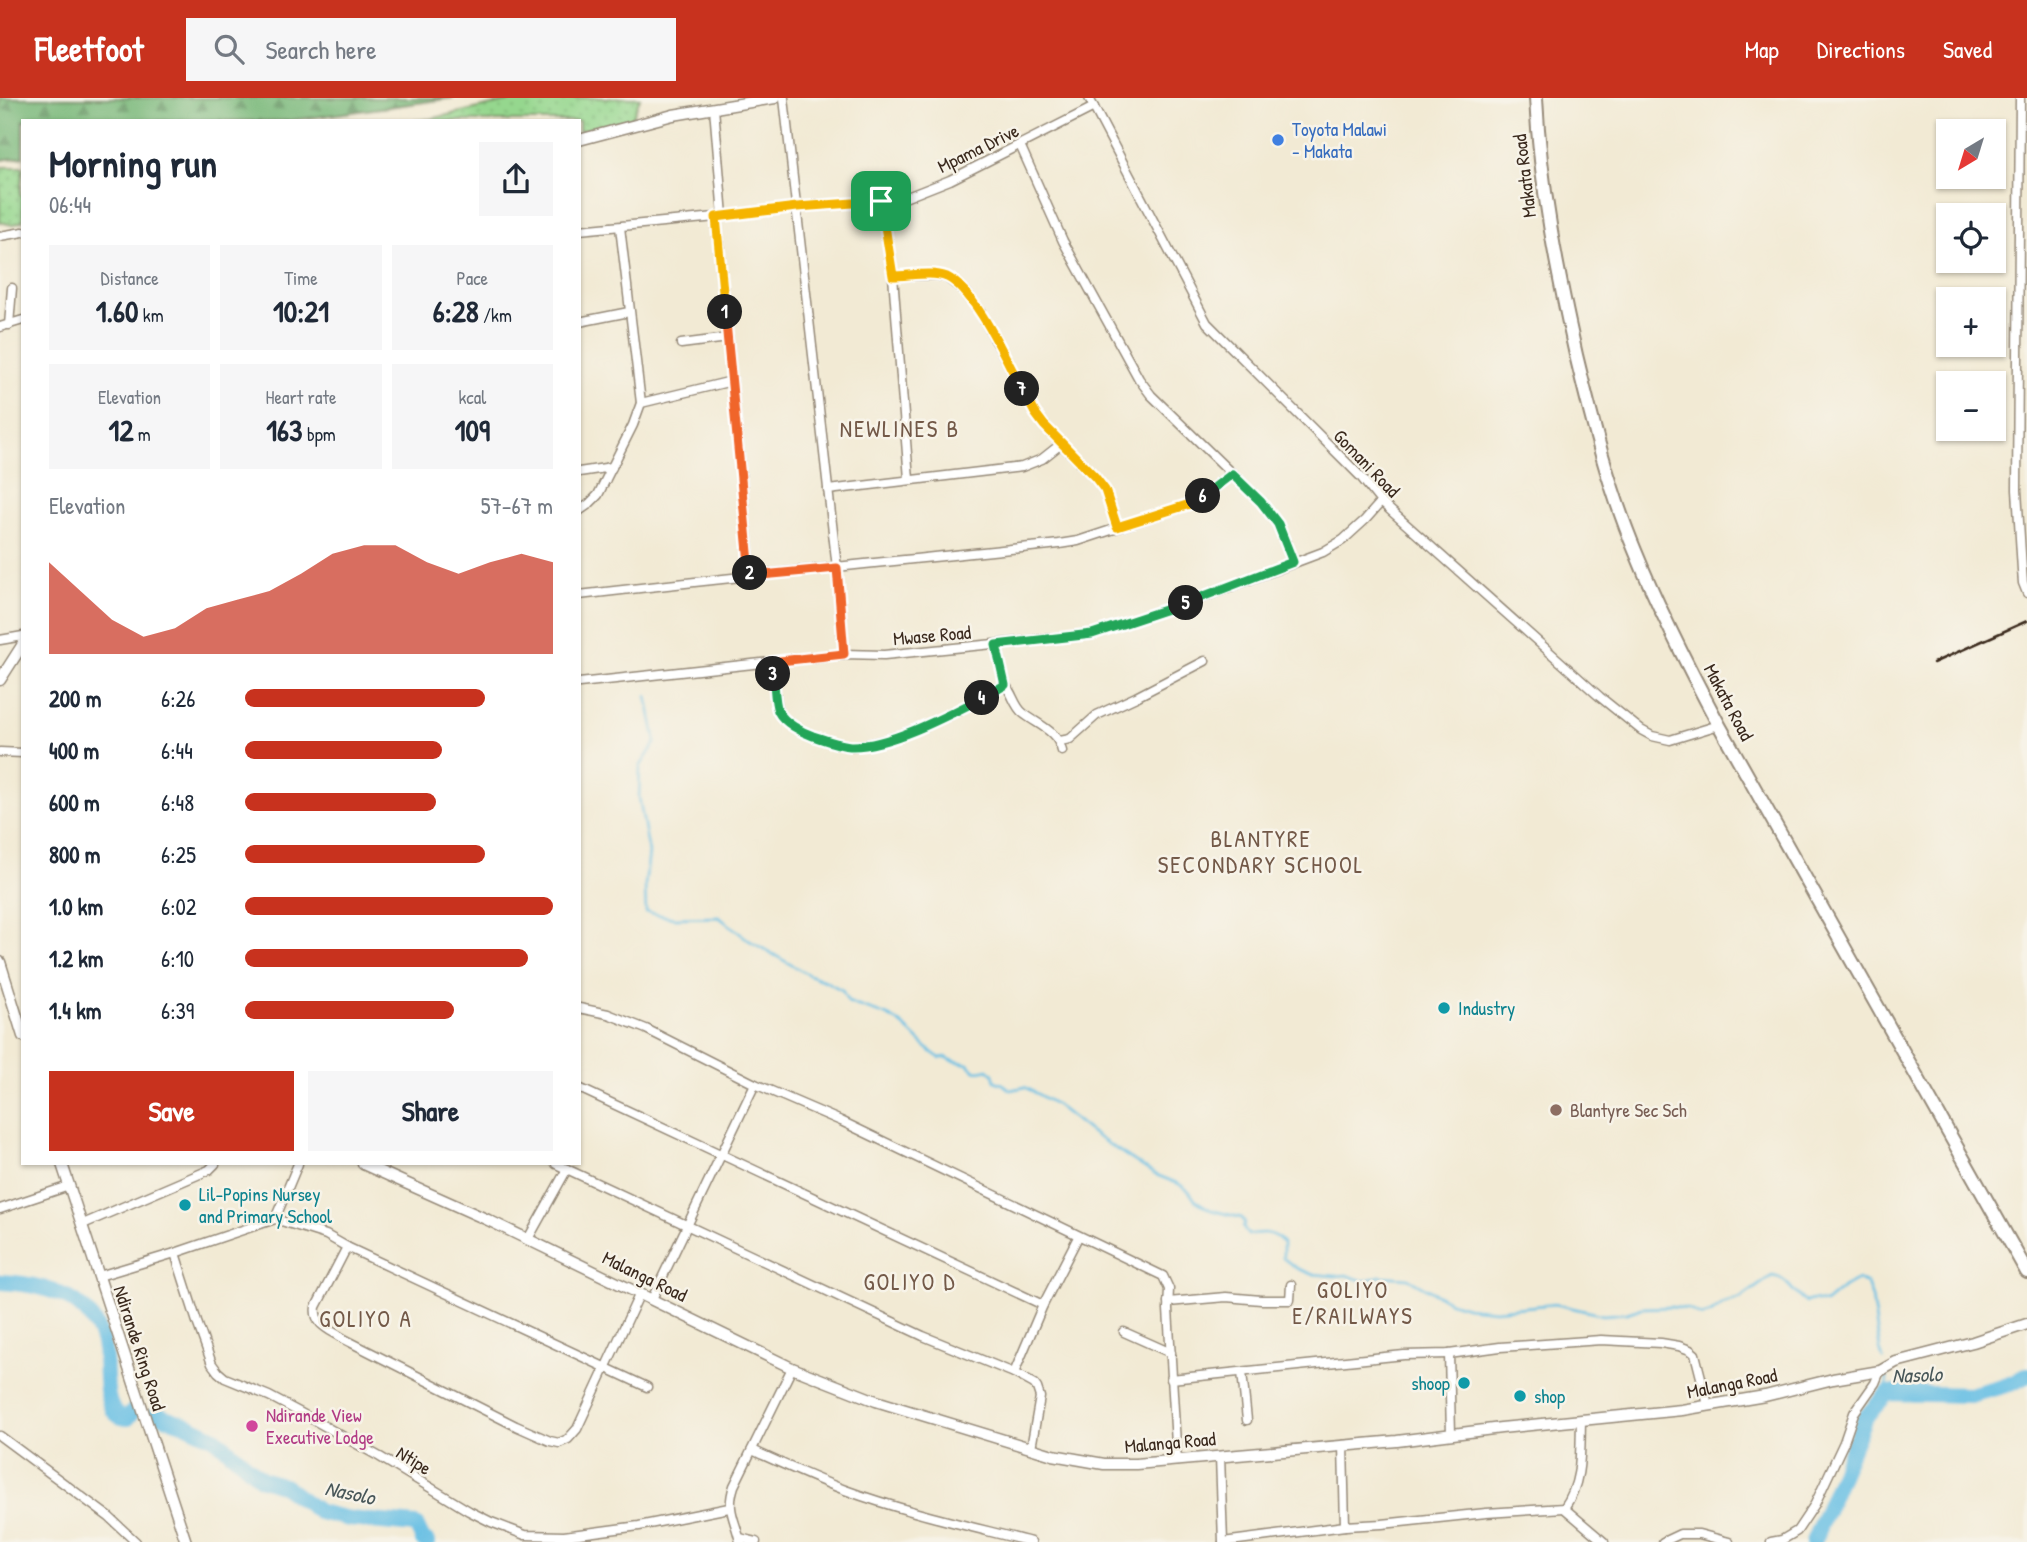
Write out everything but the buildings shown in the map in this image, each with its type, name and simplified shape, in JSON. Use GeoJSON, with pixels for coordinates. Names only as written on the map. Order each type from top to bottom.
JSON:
{"type":"FeatureCollection","features":[{"type":"Feature","properties":{"kind":"main road","name":"Makata Road"},"geometry":{"type":"LineString","coordinates":[[1536,98],[1538,133],[1559,279],[1590,412],[1614,494],[1635,552],[1719,725],[2027,1272]]}},
{"type":"Feature","properties":{"kind":"street"},"geometry":{"type":"LineString","coordinates":[[581,139],[673,115],[775,98]]}},
{"type":"Feature","properties":{"kind":"street"},"geometry":{"type":"LineString","coordinates":[[784,98],[837,568],[844,654]]}},
{"type":"Feature","properties":{"kind":"street","name":"Gomani Road"},"geometry":{"type":"LineString","coordinates":[[1088,98],[1207,323],[1360,477],[1381,502],[1641,730],[1670,740],[1719,725]]}},
{"type":"Feature","properties":{"kind":"street"},"geometry":{"type":"LineString","coordinates":[[2020,98],[2017,490],[2023,583],[2027,593]]}},
{"type":"Feature","properties":{"kind":"street","name":"Mpama Drive"},"geometry":{"type":"LineString","coordinates":[[581,230],[907,197],[926,191],[1094,107]]}},
{"type":"Feature","properties":{"kind":"street"},"geometry":{"type":"LineString","coordinates":[[714,108],[728,338],[751,576]]}},
{"type":"Feature","properties":{"kind":"street"},"geometry":{"type":"LineString","coordinates":[[1020,145],[1063,241],[1139,379],[1261,502],[1278,524],[1293,562]]}},
{"type":"Feature","properties":{"kind":"street"},"geometry":{"type":"LineString","coordinates":[[881,201],[893,276],[909,480]]}},
{"type":"Feature","properties":{"kind":"street"},"geometry":{"type":"LineString","coordinates":[[581,510],[598,495],[641,403],[620,227]]}},
{"type":"Feature","properties":{"kind":"street"},"geometry":{"type":"LineString","coordinates":[[0,236],[21,232]]}},
{"type":"Feature","properties":{"kind":"street"},"geometry":{"type":"LineString","coordinates":[[893,276],[946,277],[967,293],[1035,413],[1105,490],[1117,527]]}},
{"type":"Feature","properties":{"kind":"street"},"geometry":{"type":"LineString","coordinates":[[12,288],[4,326],[21,321]]}},
{"type":"Feature","properties":{"kind":"street"},"geometry":{"type":"LineString","coordinates":[[581,321],[629,312]]}},
{"type":"Feature","properties":{"kind":"street"},"geometry":{"type":"LineString","coordinates":[[681,344],[728,338]]}},
{"type":"Feature","properties":{"kind":"street"},"geometry":{"type":"LineString","coordinates":[[641,403],[732,381]]}},
{"type":"Feature","properties":{"kind":"street"},"geometry":{"type":"LineString","coordinates":[[828,490],[1022,467],[1042,459],[1061,444]]}},
{"type":"Feature","properties":{"kind":"street"},"geometry":{"type":"LineString","coordinates":[[581,472],[612,467]]}},
{"type":"Feature","properties":{"kind":"street"},"geometry":{"type":"LineString","coordinates":[[581,595],[1078,541],[1193,503],[1232,474]]}},
{"type":"Feature","properties":{"kind":"street","name":"Mwase Road"},"geometry":{"type":"LineString","coordinates":[[581,683],[844,654],[884,655],[1092,634],[1201,598],[1323,552],[1343,540],[1381,502]]}},
{"type":"Feature","properties":{"kind":"street"},"geometry":{"type":"LineString","coordinates":[[0,640],[21,636]]}},
{"type":"Feature","properties":{"kind":"street"},"geometry":{"type":"LineString","coordinates":[[996,645],[1005,685],[1011,691],[1017,706],[1022,713],[1060,741],[1062,751]]}},
{"type":"Feature","properties":{"kind":"street"},"geometry":{"type":"LineString","coordinates":[[0,680],[21,647]]}},
{"type":"Feature","properties":{"kind":"street"},"geometry":{"type":"LineString","coordinates":[[1060,741],[1070,739],[1097,715],[1205,661]]}},
{"type":"Feature","properties":{"kind":"street"},"geometry":{"type":"LineString","coordinates":[[771,662],[779,712],[785,719],[804,733],[850,746],[896,737],[981,699],[1005,685]]}},
{"type":"Feature","properties":{"kind":"street"},"geometry":{"type":"LineString","coordinates":[[0,752],[21,753]]}},
{"type":"Feature","properties":{"kind":"street"},"geometry":{"type":"LineString","coordinates":[[0,962],[21,1030]]}},
{"type":"Feature","properties":{"kind":"street"},"geometry":{"type":"LineString","coordinates":[[581,1008],[608,1014],[646,1029],[755,1084],[841,1121],[1163,1276],[1169,1289],[1171,1379],[1177,1461]]}},
{"type":"Feature","properties":{"kind":"street"},"geometry":{"type":"LineString","coordinates":[[652,1298],[755,1084]]}},
{"type":"Feature","properties":{"kind":"street"},"geometry":{"type":"LineString","coordinates":[[581,1089],[1043,1305]]}},
{"type":"Feature","properties":{"kind":"street","name":"Ndirande Ring Road"},"geometry":{"type":"LineString","coordinates":[[62,1165],[186,1542]]}},
{"type":"Feature","properties":{"kind":"street"},"geometry":{"type":"LineString","coordinates":[[83,1224],[209,1170],[214,1165]]}},
{"type":"Feature","properties":{"kind":"street"},"geometry":{"type":"LineString","coordinates":[[275,1219],[298,1165]]}},
{"type":"Feature","properties":{"kind":"street"},"geometry":{"type":"LineString","coordinates":[[558,1165],[923,1336],[1014,1373],[1034,1384],[1040,1397],[1031,1448]]}},
{"type":"Feature","properties":{"kind":"street","name":"Malanga Road"},"geometry":{"type":"LineString","coordinates":[[380,1167],[792,1368],[876,1401],[1031,1448],[1079,1461],[1104,1464],[1177,1461],[1343,1446],[1656,1414],[1880,1371],[1896,1362],[1973,1342],[2027,1324]]}},
{"type":"Feature","properties":{"kind":"street"},"geometry":{"type":"LineString","coordinates":[[528,1240],[568,1169]]}},
{"type":"Feature","properties":{"kind":"street"},"geometry":{"type":"LineString","coordinates":[[0,1209],[69,1186]]}},
{"type":"Feature","properties":{"kind":"street"},"geometry":{"type":"LineString","coordinates":[[99,1276],[275,1219],[326,1235],[647,1387]]}},
{"type":"Feature","properties":{"kind":"street"},"geometry":{"type":"LineString","coordinates":[[1014,1373],[1043,1305],[1078,1237]]}},
{"type":"Feature","properties":{"kind":"street"},"geometry":{"type":"LineString","coordinates":[[347,1247],[316,1307],[315,1314],[319,1323],[344,1339],[516,1426],[559,1443],[568,1439],[577,1429],[640,1293]]}},
{"type":"Feature","properties":{"kind":"street","name":"Ntipe"},"geometry":{"type":"LineString","coordinates":[[175,1253],[212,1364],[218,1373],[301,1413],[491,1522],[525,1535],[564,1536],[639,1526],[729,1508]]}},
{"type":"Feature","properties":{"kind":"street"},"geometry":{"type":"LineString","coordinates":[[1168,1302],[1226,1297],[1290,1300],[1291,1285]]}},
{"type":"Feature","properties":{"kind":"street"},"geometry":{"type":"LineString","coordinates":[[1124,1332],[1171,1353]]}},
{"type":"Feature","properties":{"kind":"street"},"geometry":{"type":"LineString","coordinates":[[1171,1379],[1500,1347],[1601,1340],[1645,1341],[1690,1350],[1698,1360],[1708,1405]]}},
{"type":"Feature","properties":{"kind":"street"},"geometry":{"type":"LineString","coordinates":[[1449,1354],[1451,1434]]}},
{"type":"Feature","properties":{"kind":"street"},"geometry":{"type":"LineString","coordinates":[[756,1542],[740,1540],[729,1508],[734,1486],[792,1368]]}},
{"type":"Feature","properties":{"kind":"street"},"geometry":{"type":"LineString","coordinates":[[1771,1542],[1782,1541],[1797,1531],[1815,1504],[1844,1442],[1854,1413],[1880,1371]]}},
{"type":"Feature","properties":{"kind":"street"},"geometry":{"type":"LineString","coordinates":[[1242,1372],[1247,1420]]}},
{"type":"Feature","properties":{"kind":"street"},"geometry":{"type":"LineString","coordinates":[[1564,1508],[1572,1497],[1580,1468],[1581,1420]]}},
{"type":"Feature","properties":{"kind":"street"},"geometry":{"type":"LineString","coordinates":[[0,1436],[109,1517],[136,1542]]}},
{"type":"Feature","properties":{"kind":"street"},"geometry":{"type":"LineString","coordinates":[[1343,1446],[1345,1526]]}},
{"type":"Feature","properties":{"kind":"street"},"geometry":{"type":"LineString","coordinates":[[752,1450],[798,1472],[848,1491],[1031,1542]]}},
{"type":"Feature","properties":{"kind":"street"},"geometry":{"type":"LineString","coordinates":[[1220,1456],[1223,1542],[1345,1526],[1564,1508],[1604,1542]]}},
{"type":"Feature","properties":{"kind":"street"},"geometry":{"type":"LineString","coordinates":[[1663,1542],[1680,1534],[1699,1534],[1729,1542]]}},
{"type":"Feature","properties":{"kind":"green space"},"geometry":{"type":"Polygon","coordinates":[[[0,98],[453,98],[301,119],[21,119],[21,157],[0,160],[0,98]]]}},
{"type":"Feature","properties":{"kind":"green space"},"geometry":{"type":"Polygon","coordinates":[[[524,98],[640,98],[632,118],[581,131],[581,119],[430,119],[524,98]]]}},
{"type":"Feature","properties":{"kind":"green space"},"geometry":{"type":"Polygon","coordinates":[[[0,167],[21,167],[21,222],[12,225],[0,222],[0,167]]]}},
{"type":"Feature","properties":{"kind":"waterway"},"geometry":{"type":"LineString","coordinates":[[647,696],[656,742],[640,767],[639,797],[649,853],[645,885],[646,912],[674,918],[719,917],[750,941],[809,975],[842,990],[848,1002],[895,1020],[940,1058],[946,1057],[968,1064],[977,1071],[988,1069],[995,1081],[1010,1090],[1025,1087],[1055,1104],[1093,1134],[1154,1174],[1179,1184],[1189,1191],[1195,1200],[1211,1210],[1242,1218],[1245,1223],[1243,1228],[1248,1235],[1263,1233],[1276,1236],[1283,1243],[1283,1258],[1296,1268],[1312,1274],[1346,1275],[1364,1281],[1380,1276],[1408,1278],[1448,1301],[1466,1307],[1495,1310],[1555,1304],[1603,1315],[1627,1313],[1642,1308],[1672,1307],[1688,1309],[1702,1316],[1722,1304],[1741,1298],[1772,1276],[1786,1283],[1805,1302],[1813,1300],[1825,1303],[1844,1287],[1858,1280],[1867,1284],[1872,1298],[1883,1359]]}},
{"type":"Feature","properties":{"kind":"waterway","name":"Nasolo"},"geometry":{"type":"LineString","coordinates":[[0,1282],[54,1291],[85,1311],[96,1326],[103,1343],[107,1391],[113,1410],[119,1416],[128,1418],[134,1410]]}},
{"type":"Feature","properties":{"kind":"waterway"},"geometry":{"type":"LineString","coordinates":[[1886,1370],[1888,1393]]}},
{"type":"Feature","properties":{"kind":"waterway","name":"Nasolo"},"geometry":{"type":"LineString","coordinates":[[1813,1542],[1865,1417],[1888,1393],[1970,1395],[2013,1383],[2027,1375]]}},
{"type":"Feature","properties":{"kind":"waterway","name":"Nasolo"},"geometry":{"type":"LineString","coordinates":[[156,1414],[215,1438],[262,1479],[284,1486],[319,1512],[349,1519],[416,1525],[423,1540],[427,1542]]}},
{"type":"Feature","properties":{"kind":"railway"},"geometry":{"type":"LineString","coordinates":[[1933,663],[2027,621]]}},
{"type":"Feature","properties":{"kind":"place","name":"Toyota Malawi - Makata"},"geometry":{"type":"Point","coordinates":[1278,140]}},
{"type":"Feature","properties":{"kind":"place","name":"Industry"},"geometry":{"type":"Point","coordinates":[1444,1008]}},
{"type":"Feature","properties":{"kind":"place","name":"Blantyre Sec Sch"},"geometry":{"type":"Point","coordinates":[1556,1110]}},
{"type":"Feature","properties":{"kind":"place","name":"Lil-Popins Nursey and Primary School"},"geometry":{"type":"Point","coordinates":[185,1205]}},
{"type":"Feature","properties":{"kind":"place","name":"shoop"},"geometry":{"type":"Point","coordinates":[1464,1383]}},
{"type":"Feature","properties":{"kind":"place","name":"shop"},"geometry":{"type":"Point","coordinates":[1520,1396]}},
{"type":"Feature","properties":{"kind":"place","name":"Ndirande View Executive Lodge"},"geometry":{"type":"Point","coordinates":[252,1426]}},
{"type":"Feature","properties":{"kind":"district","name":"NEWLINES B"},"geometry":{"type":"Point","coordinates":[900,429]}},
{"type":"Feature","properties":{"kind":"district","name":"BLANTYRE SECONDARY SCHOOL"},"geometry":{"type":"Point","coordinates":[1261,852]}},
{"type":"Feature","properties":{"kind":"district","name":"GOLIYO D"},"geometry":{"type":"Point","coordinates":[910,1282]}},
{"type":"Feature","properties":{"kind":"district","name":"GOLIYO E/RAILWAYS"},"geometry":{"type":"Point","coordinates":[1353,1303]}},
{"type":"Feature","properties":{"kind":"district","name":"GOLIYO A"},"geometry":{"type":"Point","coordinates":[366,1319]}},
{"type":"Feature","properties":{"kind":"route"},"geometry":{"type":"LineString","coordinates":[[881,201],[893,276],[946,277],[967,293],[1035,413],[1105,490],[1117,527],[1193,503],[1232,474],[1261,502],[1278,524],[1293,562],[1201,598],[1092,634],[996,645],[1005,685],[981,699],[896,737],[850,746],[804,733],[785,719],[779,712],[776,700],[771,662],[844,654],[837,568],[751,576],[716,217],[797,207],[881,201]]}}]}
